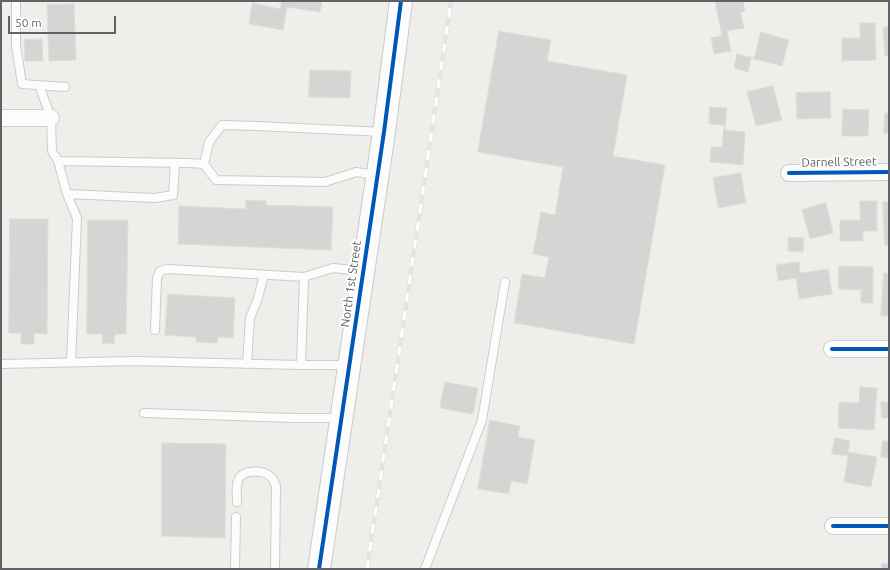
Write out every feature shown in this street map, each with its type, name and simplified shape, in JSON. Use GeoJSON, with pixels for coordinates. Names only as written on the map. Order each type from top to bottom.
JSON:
{"type":"FeatureCollection","features":[{"type":"Feature","properties":{"kind":"street","name":"North 1st Street"},"geometry":{"type":"LineString","coordinates":[[319,569],[384,132],[401,1]]}},
{"type":"Feature","properties":{"kind":"street"},"geometry":{"type":"LineString","coordinates":[[1,118],[51,118]]}},
{"type":"Feature","properties":{"kind":"street","name":"Darnell Street"},"geometry":{"type":"LineString","coordinates":[[789,173],[889,172]]}},
{"type":"Feature","properties":{"kind":"street"},"geometry":{"type":"LineString","coordinates":[[832,349],[889,349]]}},
{"type":"Feature","properties":{"kind":"street"},"geometry":{"type":"LineString","coordinates":[[833,526],[889,526]]}},
{"type":"Feature","properties":{"kind":"lane"},"geometry":{"type":"LineString","coordinates":[[16,1],[16,46],[22,84],[65,87]]}},
{"type":"Feature","properties":{"kind":"lane"},"geometry":{"type":"LineString","coordinates":[[39,85],[51,118],[52,151],[58,160],[67,194],[77,218],[71,362]]}},
{"type":"Feature","properties":{"kind":"lane"},"geometry":{"type":"LineString","coordinates":[[204,164],[209,142],[222,125],[384,132]]}},
{"type":"Feature","properties":{"kind":"lane"},"geometry":{"type":"LineString","coordinates":[[58,160],[188,162],[204,164],[216,180],[325,182],[356,172],[377,175]]}},
{"type":"Feature","properties":{"kind":"lane"},"geometry":{"type":"LineString","coordinates":[[67,194],[155,198],[173,194],[175,163]]}},
{"type":"Feature","properties":{"kind":"lane"},"geometry":{"type":"LineString","coordinates":[[155,330],[157,278],[160,271],[168,269],[304,277],[333,268],[363,271]]}},
{"type":"Feature","properties":{"kind":"lane"},"geometry":{"type":"LineString","coordinates":[[247,364],[250,318],[257,301],[264,274]]}},
{"type":"Feature","properties":{"kind":"lane"},"geometry":{"type":"LineString","coordinates":[[301,365],[304,277]]}},
{"type":"Feature","properties":{"kind":"lane"},"geometry":{"type":"LineString","coordinates":[[425,569],[482,420],[505,282]]}},
{"type":"Feature","properties":{"kind":"lane"},"geometry":{"type":"LineString","coordinates":[[1,364],[135,361],[301,365],[350,364]]}},
{"type":"Feature","properties":{"kind":"lane"},"geometry":{"type":"LineString","coordinates":[[144,413],[292,418],[341,418]]}},
{"type":"Feature","properties":{"kind":"lane"},"geometry":{"type":"LineString","coordinates":[[237,502],[237,485],[240,477],[247,473],[257,471],[266,473],[273,479],[276,486],[275,569]]}},
{"type":"Feature","properties":{"kind":"lane"},"geometry":{"type":"LineString","coordinates":[[235,569],[236,516]]}},
{"type":"Feature","properties":{"kind":"building"},"geometry":{"type":"Polygon","coordinates":[[[282,1],[322,1],[320,12],[287,7],[283,30],[249,24],[252,3],[280,9],[282,1]]]}},
{"type":"Feature","properties":{"kind":"building"},"geometry":{"type":"Polygon","coordinates":[[[715,1],[743,1],[745,11],[740,12],[744,28],[727,31],[731,51],[714,54],[711,38],[722,36],[715,1]]]}},
{"type":"Feature","properties":{"kind":"building"},"geometry":{"type":"Polygon","coordinates":[[[74,4],[76,60],[49,61],[47,5],[74,4]]]}},
{"type":"Feature","properties":{"kind":"building"},"geometry":{"type":"Polygon","coordinates":[[[860,23],[875,23],[876,60],[842,61],[842,38],[860,38],[860,23]]]}},
{"type":"Feature","properties":{"kind":"building"},"geometry":{"type":"Polygon","coordinates":[[[889,27],[889,56],[885,56],[883,28],[889,27]]]}},
{"type":"Feature","properties":{"kind":"building"},"geometry":{"type":"Polygon","coordinates":[[[499,31],[551,40],[547,61],[627,75],[613,156],[665,165],[634,344],[514,323],[522,274],[545,278],[549,257],[533,254],[541,212],[555,215],[563,167],[478,152],[499,31]]]}},
{"type":"Feature","properties":{"kind":"building"},"geometry":{"type":"Polygon","coordinates":[[[761,32],[789,40],[782,66],[751,58],[748,72],[734,68],[737,54],[754,58],[761,32]]]}},
{"type":"Feature","properties":{"kind":"building"},"geometry":{"type":"Polygon","coordinates":[[[42,39],[43,61],[25,61],[24,40],[42,39]]]}},
{"type":"Feature","properties":{"kind":"building"},"geometry":{"type":"Polygon","coordinates":[[[310,70],[351,71],[350,98],[309,97],[310,70]]]}},
{"type":"Feature","properties":{"kind":"building"},"geometry":{"type":"Polygon","coordinates":[[[773,86],[782,120],[756,126],[747,92],[773,86]]]}},
{"type":"Feature","properties":{"kind":"building"},"geometry":{"type":"Polygon","coordinates":[[[830,92],[831,118],[797,119],[796,93],[830,92]]]}},
{"type":"Feature","properties":{"kind":"building"},"geometry":{"type":"Polygon","coordinates":[[[710,107],[727,108],[725,130],[745,132],[743,165],[710,162],[711,147],[722,147],[724,125],[709,124],[710,107]]]}},
{"type":"Feature","properties":{"kind":"building"},"geometry":{"type":"Polygon","coordinates":[[[843,109],[869,110],[868,136],[842,136],[843,109]]]}},
{"type":"Feature","properties":{"kind":"building"},"geometry":{"type":"Polygon","coordinates":[[[885,113],[889,113],[889,133],[884,133],[885,113]]]}},
{"type":"Feature","properties":{"kind":"building"},"geometry":{"type":"Polygon","coordinates":[[[741,173],[746,203],[718,208],[713,178],[741,173]]]}},
{"type":"Feature","properties":{"kind":"building"},"geometry":{"type":"Polygon","coordinates":[[[246,200],[266,201],[266,205],[333,207],[331,250],[178,244],[179,206],[246,209],[246,200]]]}},
{"type":"Feature","properties":{"kind":"building"},"geometry":{"type":"Polygon","coordinates":[[[860,201],[877,201],[877,231],[863,231],[863,241],[840,241],[840,220],[860,220],[860,201]]]}},
{"type":"Feature","properties":{"kind":"building"},"geometry":{"type":"Polygon","coordinates":[[[883,202],[889,202],[889,245],[885,245],[883,202]]]}},
{"type":"Feature","properties":{"kind":"building"},"geometry":{"type":"Polygon","coordinates":[[[826,203],[833,233],[810,239],[802,210],[826,203]]]}},
{"type":"Feature","properties":{"kind":"building"},"geometry":{"type":"Polygon","coordinates":[[[10,219],[48,219],[47,334],[34,333],[34,344],[21,344],[21,333],[9,333],[10,219]]]}},
{"type":"Feature","properties":{"kind":"building"},"geometry":{"type":"Polygon","coordinates":[[[88,220],[128,220],[126,334],[115,334],[114,344],[102,343],[102,334],[87,334],[88,220]]]}},
{"type":"Feature","properties":{"kind":"building"},"geometry":{"type":"Polygon","coordinates":[[[789,237],[804,238],[803,252],[788,251],[789,237]]]}},
{"type":"Feature","properties":{"kind":"building"},"geometry":{"type":"Polygon","coordinates":[[[799,262],[800,273],[828,269],[832,294],[799,299],[796,278],[778,281],[776,265],[799,262]]]}},
{"type":"Feature","properties":{"kind":"building"},"geometry":{"type":"Polygon","coordinates":[[[839,266],[873,267],[873,303],[861,303],[861,290],[839,289],[839,266]]]}},
{"type":"Feature","properties":{"kind":"building"},"geometry":{"type":"Polygon","coordinates":[[[884,273],[889,273],[889,316],[881,316],[884,273]]]}},
{"type":"Feature","properties":{"kind":"building"},"geometry":{"type":"Polygon","coordinates":[[[168,294],[235,298],[233,338],[218,337],[217,343],[196,342],[196,337],[165,335],[168,294]]]}},
{"type":"Feature","properties":{"kind":"building"},"geometry":{"type":"Polygon","coordinates":[[[445,382],[478,388],[473,414],[440,408],[445,382]]]}},
{"type":"Feature","properties":{"kind":"building"},"geometry":{"type":"Polygon","coordinates":[[[860,387],[877,388],[874,430],[838,428],[839,402],[859,403],[860,387]]]}},
{"type":"Feature","properties":{"kind":"building"},"geometry":{"type":"Polygon","coordinates":[[[881,402],[889,402],[889,418],[882,418],[881,402]]]}},
{"type":"Feature","properties":{"kind":"building"},"geometry":{"type":"Polygon","coordinates":[[[490,420],[520,426],[518,437],[535,440],[527,484],[511,481],[509,494],[478,489],[490,420]]]}},
{"type":"Feature","properties":{"kind":"building"},"geometry":{"type":"Polygon","coordinates":[[[835,438],[850,441],[848,452],[877,457],[871,487],[844,482],[848,456],[832,454],[835,438]]]}},
{"type":"Feature","properties":{"kind":"building"},"geometry":{"type":"Polygon","coordinates":[[[883,441],[889,441],[889,458],[881,457],[883,441]]]}},
{"type":"Feature","properties":{"kind":"building"},"geometry":{"type":"Polygon","coordinates":[[[162,443],[226,444],[225,538],[162,536],[162,443]]]}},
{"type":"Feature","properties":{"kind":"building"},"geometry":{"type":"Polygon","coordinates":[[[882,563],[889,564],[889,569],[882,569],[882,563]]]}},
{"type":"Feature","properties":{"kind":"railway"},"geometry":{"type":"LineString","coordinates":[[367,569],[451,1]]}},
{"type":"Feature","properties":{"kind":"cycle path"},"geometry":{"type":"LineString","coordinates":[[319,569],[384,132],[401,1]]}},
{"type":"Feature","properties":{"kind":"cycle path"},"geometry":{"type":"LineString","coordinates":[[789,173],[889,172]]}},
{"type":"Feature","properties":{"kind":"cycle path"},"geometry":{"type":"LineString","coordinates":[[832,349],[889,349]]}},
{"type":"Feature","properties":{"kind":"cycle path"},"geometry":{"type":"LineString","coordinates":[[833,526],[889,526]]}}]}
